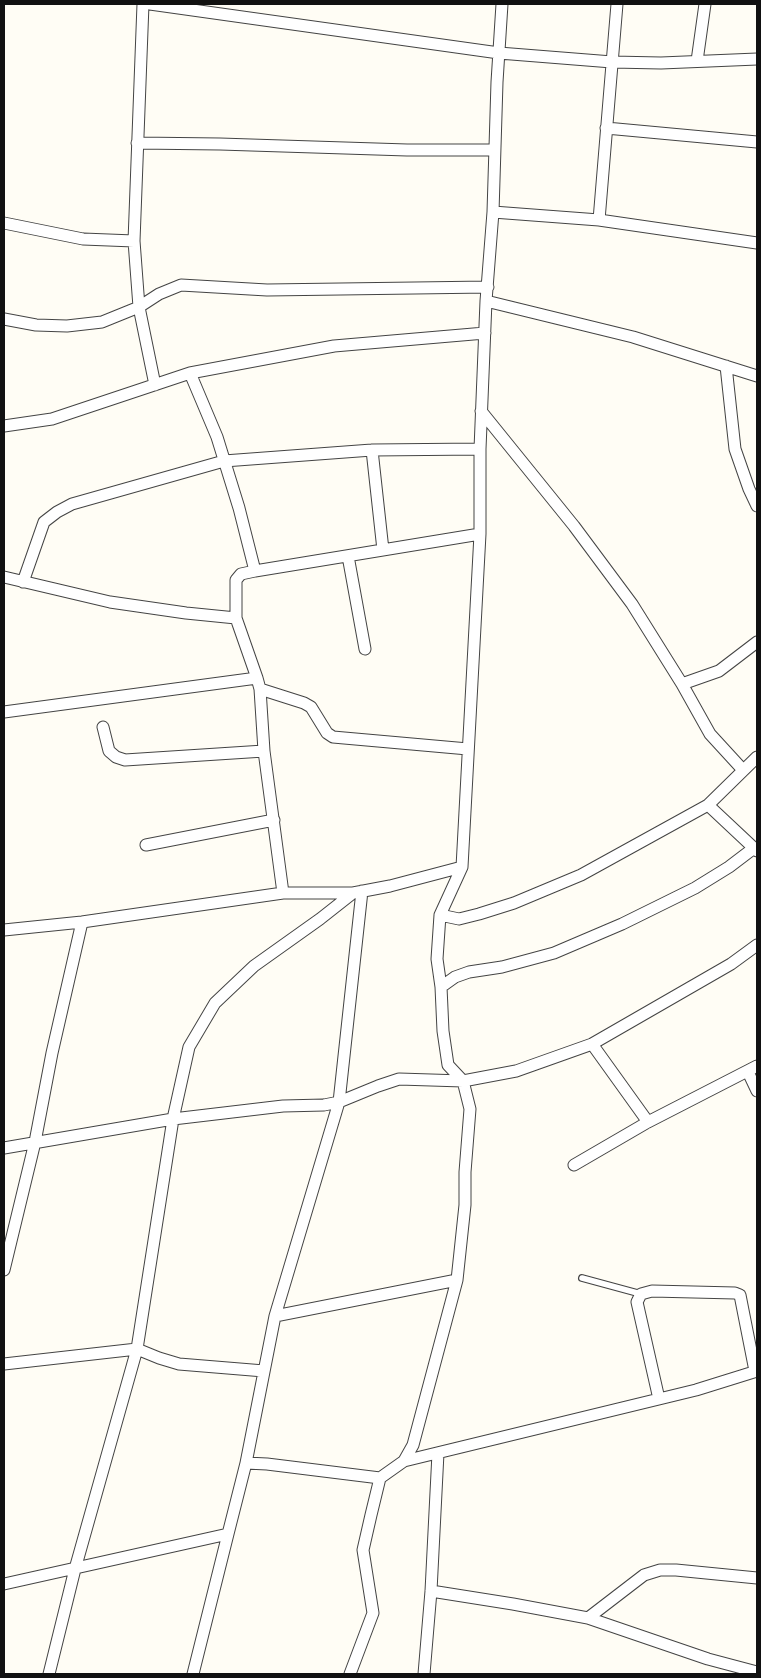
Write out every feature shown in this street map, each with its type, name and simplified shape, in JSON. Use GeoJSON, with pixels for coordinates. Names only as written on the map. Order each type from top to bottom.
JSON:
{"type":"FeatureCollection","features":[{"type":"Feature","properties":{"kind":"street"},"geometry":{"type":"LineString","coordinates":[[143,4],[134,241],[139,307],[155,385]]}},
{"type":"Feature","properties":{"kind":"street"},"geometry":{"type":"LineString","coordinates":[[150,4],[499,53],[612,62],[661,63],[757,60]]}},
{"type":"Feature","properties":{"kind":"street"},"geometry":{"type":"LineString","coordinates":[[404,1461],[414,1446],[457,1280],[465,1205],[464,1172],[470,1109],[463,1081],[448,1065],[437,959],[440,915],[462,868],[480,534],[481,411],[486,302],[493,212],[494,150],[502,4]]}},
{"type":"Feature","properties":{"kind":"street"},"geometry":{"type":"LineString","coordinates":[[599,220],[617,4]]}},
{"type":"Feature","properties":{"kind":"street"},"geometry":{"type":"LineString","coordinates":[[697,61],[705,4]]}},
{"type":"Feature","properties":{"kind":"street"},"geometry":{"type":"LineString","coordinates":[[606,128],[757,142]]}},
{"type":"Feature","properties":{"kind":"street"},"geometry":{"type":"LineString","coordinates":[[137,143],[407,150],[494,150]]}},
{"type":"Feature","properties":{"kind":"street"},"geometry":{"type":"LineString","coordinates":[[493,212],[599,220],[757,243]]}},
{"type":"Feature","properties":{"kind":"street"},"geometry":{"type":"LineString","coordinates":[[4,223],[83,240],[134,241]]}},
{"type":"Feature","properties":{"kind":"street"},"geometry":{"type":"LineString","coordinates":[[4,319],[36,325],[67,326],[102,322],[139,307],[159,294],[181,284],[267,290],[488,287]]}},
{"type":"Feature","properties":{"kind":"street"},"geometry":{"type":"LineString","coordinates":[[486,302],[633,337],[757,376]]}},
{"type":"Feature","properties":{"kind":"street"},"geometry":{"type":"LineString","coordinates":[[4,426],[52,419],[190,373],[334,346],[485,333]]}},
{"type":"Feature","properties":{"kind":"street"},"geometry":{"type":"LineString","coordinates":[[726,366],[735,449],[757,506]]}},
{"type":"Feature","properties":{"kind":"street"},"geometry":{"type":"LineString","coordinates":[[190,373],[217,438],[239,508],[255,571]]}},
{"type":"Feature","properties":{"kind":"street"},"geometry":{"type":"LineString","coordinates":[[481,411],[574,526],[632,604],[682,684],[710,734],[743,770]]}},
{"type":"Feature","properties":{"kind":"street"},"geometry":{"type":"LineString","coordinates":[[23,582],[44,522],[72,504],[224,461],[372,450],[480,449]]}},
{"type":"Feature","properties":{"kind":"street"},"geometry":{"type":"LineString","coordinates":[[372,450],[384,550]]}},
{"type":"Feature","properties":{"kind":"street"},"geometry":{"type":"LineString","coordinates":[[283,893],[264,751],[258,683],[236,618],[236,580],[240,574],[255,571],[480,534]]}},
{"type":"Feature","properties":{"kind":"street"},"geometry":{"type":"LineString","coordinates":[[348,556],[365,649]]}},
{"type":"Feature","properties":{"kind":"street"},"geometry":{"type":"LineString","coordinates":[[4,577],[110,602],[236,618]]}},
{"type":"Feature","properties":{"kind":"street"},"geometry":{"type":"LineString","coordinates":[[682,684],[719,671],[757,642]]}},
{"type":"Feature","properties":{"kind":"street"},"geometry":{"type":"LineString","coordinates":[[4,712],[258,683],[311,707],[322,727],[333,737],[468,749]]}},
{"type":"Feature","properties":{"kind":"street"},"geometry":{"type":"LineString","coordinates":[[102,727],[109,751],[116,757],[124,760],[264,751]]}},
{"type":"Feature","properties":{"kind":"street"},"geometry":{"type":"LineString","coordinates":[[440,915],[459,919],[523,899],[581,875],[708,805],[757,756]]}},
{"type":"Feature","properties":{"kind":"street"},"geometry":{"type":"LineString","coordinates":[[441,987],[455,977],[469,972],[502,967],[554,953],[622,924],[695,888],[756,849],[708,805]]}},
{"type":"Feature","properties":{"kind":"street"},"geometry":{"type":"LineString","coordinates":[[146,845],[274,820]]}},
{"type":"Feature","properties":{"kind":"street"},"geometry":{"type":"LineString","coordinates":[[4,930],[82,922],[283,893],[357,892],[390,886],[462,868]]}},
{"type":"Feature","properties":{"kind":"street"},"geometry":{"type":"LineString","coordinates":[[193,1674],[246,1463],[275,1316],[339,1102],[357,892]]}},
{"type":"Feature","properties":{"kind":"street"},"geometry":{"type":"LineString","coordinates":[[50,1674],[75,1569],[137,1349],[173,1119],[188,1047],[216,1002],[254,966],[357,892]]}},
{"type":"Feature","properties":{"kind":"street"},"geometry":{"type":"LineString","coordinates":[[4,1270],[82,922]]}},
{"type":"Feature","properties":{"kind":"street"},"geometry":{"type":"LineString","coordinates":[[4,1148],[173,1119],[283,1106],[324,1105],[339,1102],[399,1079],[463,1081],[516,1071],[592,1044],[731,964],[757,945]]}},
{"type":"Feature","properties":{"kind":"street"},"geometry":{"type":"LineString","coordinates":[[592,1044],[648,1122]]}},
{"type":"Feature","properties":{"kind":"street"},"geometry":{"type":"LineString","coordinates":[[574,1165],[648,1122],[753,1069],[757,1091]]}},
{"type":"Feature","properties":{"kind":"street"},"geometry":{"type":"LineString","coordinates":[[275,1316],[457,1280]]}},
{"type":"Feature","properties":{"kind":"street"},"geometry":{"type":"LineString","coordinates":[[350,1674],[373,1613],[363,1550],[380,1478],[404,1461],[438,1452],[659,1399],[696,1390],[756,1371],[740,1295],[735,1293],[652,1291],[641,1294],[637,1302],[638,1310],[659,1399]]}},
{"type":"Feature","properties":{"kind":"street"},"geometry":{"type":"LineString","coordinates":[[4,1364],[137,1349],[179,1364],[264,1371]]}},
{"type":"Feature","properties":{"kind":"street"},"geometry":{"type":"LineString","coordinates":[[424,1674],[431,1591],[438,1452]]}},
{"type":"Feature","properties":{"kind":"street"},"geometry":{"type":"LineString","coordinates":[[246,1463],[380,1478]]}},
{"type":"Feature","properties":{"kind":"street"},"geometry":{"type":"LineString","coordinates":[[4,1584],[228,1534]]}},
{"type":"Feature","properties":{"kind":"street"},"geometry":{"type":"LineString","coordinates":[[588,1618],[644,1575],[660,1570],[757,1578]]}},
{"type":"Feature","properties":{"kind":"street"},"geometry":{"type":"LineString","coordinates":[[431,1591],[588,1618],[708,1660],[757,1672]]}},
{"type":"Feature","properties":{"kind":"lane"},"geometry":{"type":"LineString","coordinates":[[582,1278],[641,1294]]}}]}
